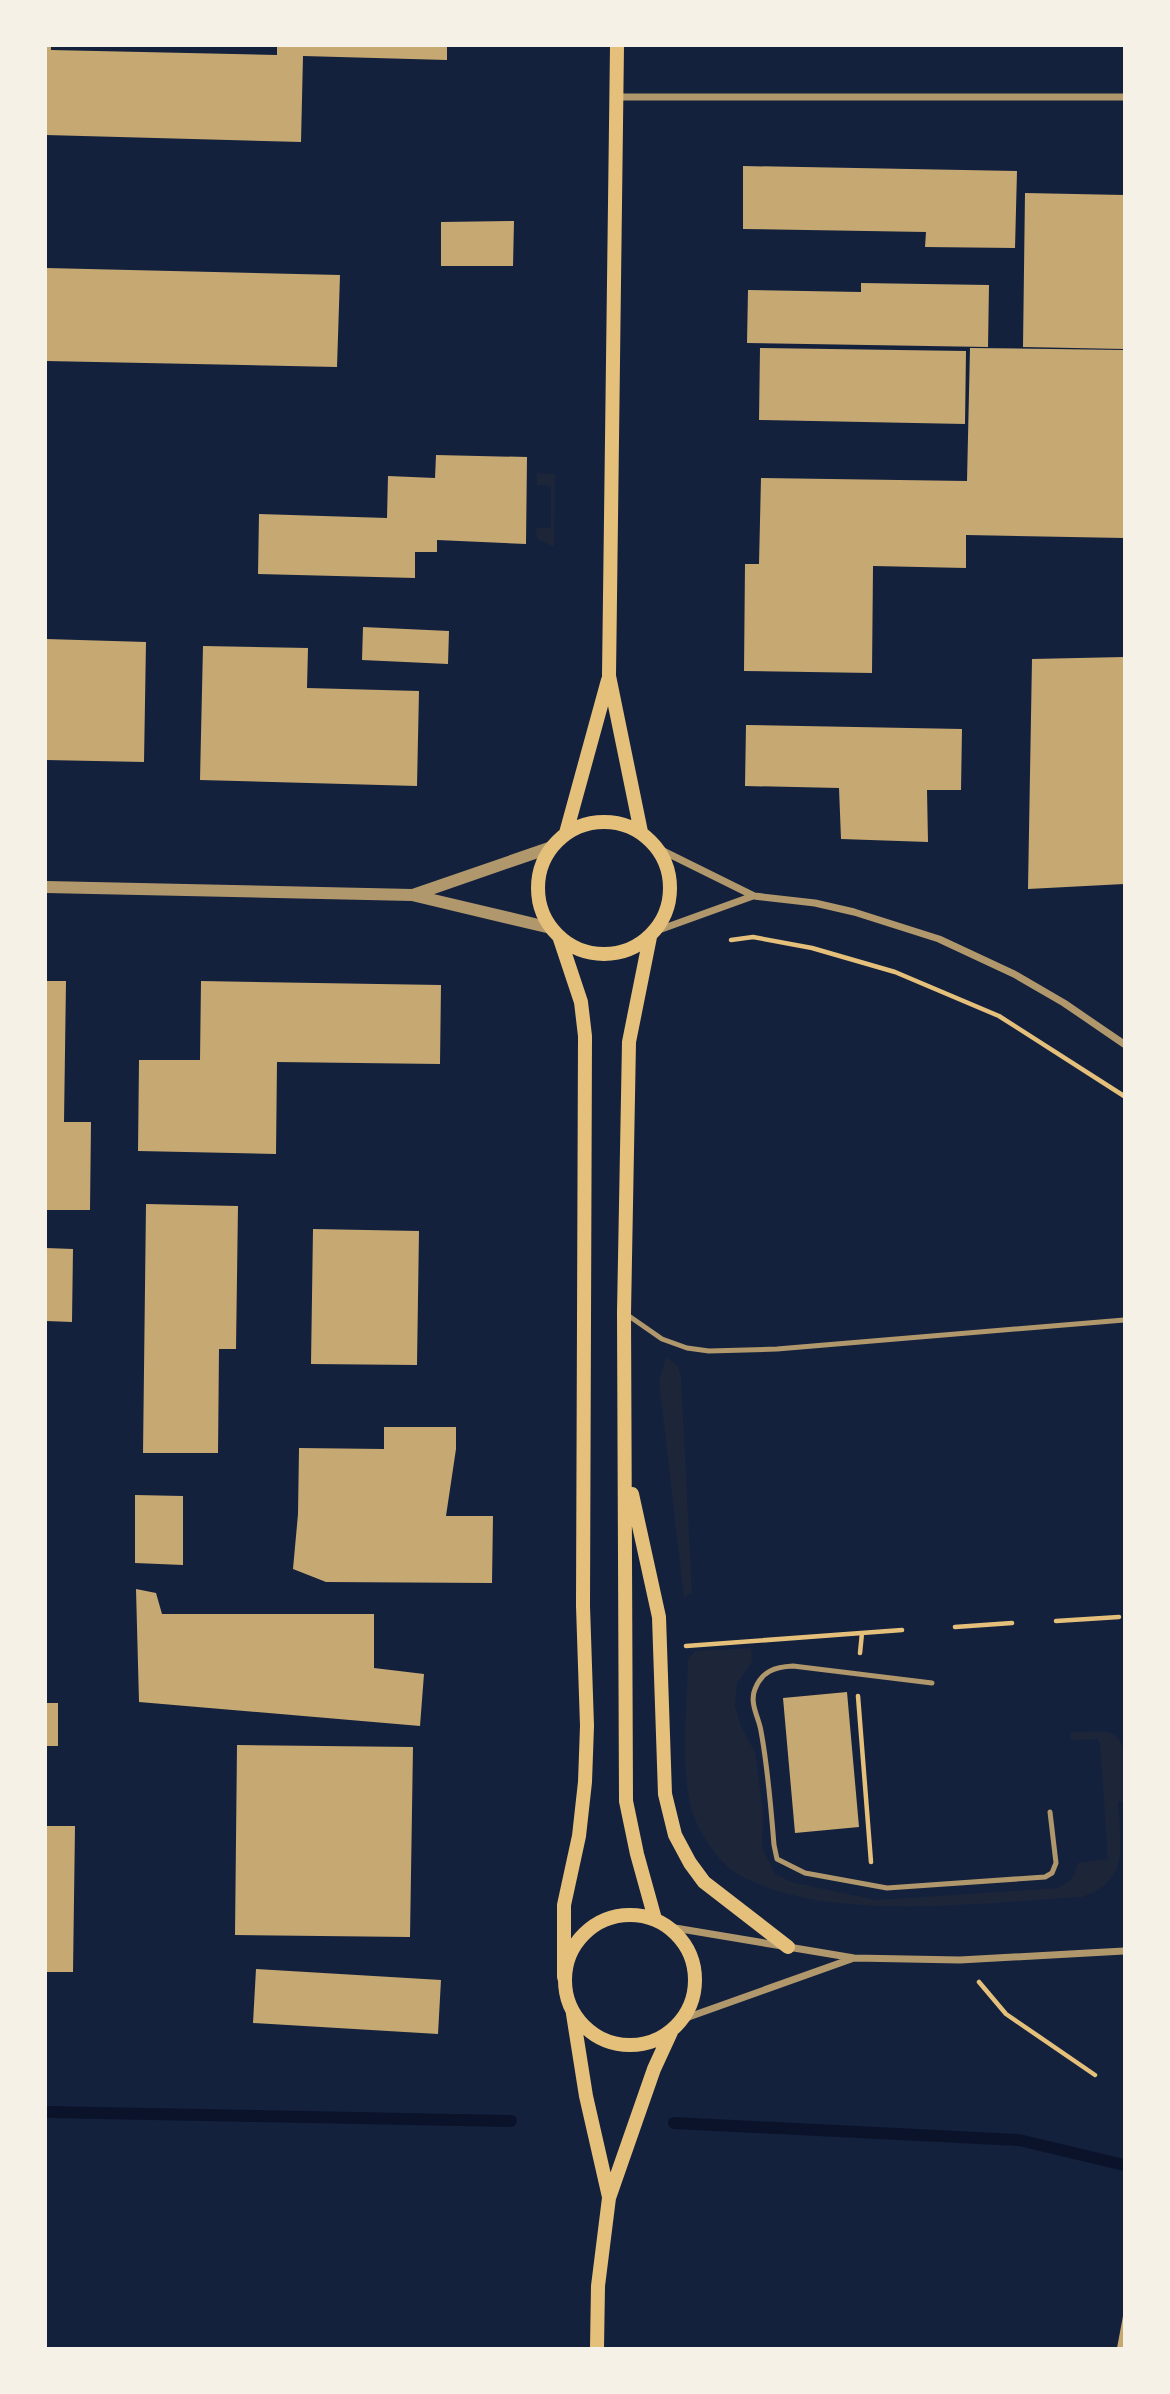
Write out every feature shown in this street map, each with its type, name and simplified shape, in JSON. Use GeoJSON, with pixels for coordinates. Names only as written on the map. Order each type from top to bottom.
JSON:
{"type":"FeatureCollection","features":[{"type":"Feature","properties":{"kind":"main road"},"geometry":{"type":"LineString","coordinates":[[617,46],[609,676],[640,832]]}},
{"type":"Feature","properties":{"kind":"main road"},"geometry":{"type":"LineString","coordinates":[[566,833],[609,676]]}},
{"type":"Feature","properties":{"kind":"main road"},"geometry":{"type":"LineString","coordinates":[[609,2198],[586,2096],[564,1976],[564,1905],[579,1836],[587,1726],[583,1606],[585,1036],[581,1002],[555,932],[543,913],[538,887],[543,862],[552,847],[566,833],[603,821],[623,824],[640,832],[659,849],[668,869],[671,890],[667,912],[653,934],[629,1042],[624,1313],[626,1801],[655,1919]]}},
{"type":"Feature","properties":{"kind":"main road"},"geometry":{"type":"LineString","coordinates":[[555,932],[575,947],[594,954],[614,954],[633,948],[653,934]]}},
{"type":"Feature","properties":{"kind":"main road"},"geometry":{"type":"LineString","coordinates":[[625,1465],[659,1618],[665,1794],[675,1835],[704,1882],[789,1947]]}},
{"type":"Feature","properties":{"kind":"main road"},"geometry":{"type":"LineString","coordinates":[[564,1976],[567,1959],[587,1930],[620,1915],[638,1915],[655,1919],[669,1927],[684,1942],[693,1960],[696,1981],[692,2001],[683,2019],[671,2032],[654,2069],[609,2198],[598,2286],[597,2348]]}},
{"type":"Feature","properties":{"kind":"main road"},"geometry":{"type":"LineString","coordinates":[[572,2013],[587,2030],[606,2042],[628,2046],[651,2042],[671,2032]]}},
{"type":"Feature","properties":{"kind":"street"},"geometry":{"type":"LineString","coordinates":[[616,97],[1125,97]]}},
{"type":"Feature","properties":{"kind":"street"},"geometry":{"type":"LineString","coordinates":[[412,895],[552,847]]}},
{"type":"Feature","properties":{"kind":"street"},"geometry":{"type":"LineString","coordinates":[[659,849],[754,896],[815,903],[939,939],[1014,974],[1064,1003],[1125,1044]]}},
{"type":"Feature","properties":{"kind":"street"},"geometry":{"type":"LineString","coordinates":[[46,887],[412,895],[555,932]]}},
{"type":"Feature","properties":{"kind":"street"},"geometry":{"type":"LineString","coordinates":[[653,934],[754,896]]}},
{"type":"Feature","properties":{"kind":"street"},"geometry":{"type":"LineString","coordinates":[[669,1927],[854,1958],[960,1960],[1125,1951]]}},
{"type":"Feature","properties":{"kind":"street"},"geometry":{"type":"LineString","coordinates":[[683,2019],[854,1958]]}},
{"type":"Feature","properties":{"kind":"lane"},"geometry":{"type":"LineString","coordinates":[[624,1313],[662,1339],[687,1348],[709,1351],[777,1349],[1125,1320]]}},
{"type":"Feature","properties":{"kind":"lane"},"geometry":{"type":"LineString","coordinates":[[932,1683],[793,1666],[776,1667],[764,1675],[753,1692],[754,1710],[761,1726],[777,1858],[805,1873],[887,1888],[1045,1877],[1052,1873],[1056,1863],[1050,1812]]}},
{"type":"Feature","properties":{"kind":"path"},"geometry":{"type":"LineString","coordinates":[[731,940],[753,937],[812,948],[895,972],[999,1016],[1125,1096]]}},
{"type":"Feature","properties":{"kind":"path"},"geometry":{"type":"LineString","coordinates":[[1056,1621],[1119,1617]]}},
{"type":"Feature","properties":{"kind":"path"},"geometry":{"type":"LineString","coordinates":[[955,1627],[1012,1623]]}},
{"type":"Feature","properties":{"kind":"path"},"geometry":{"type":"LineString","coordinates":[[683,1646],[902,1630]]}},
{"type":"Feature","properties":{"kind":"path"},"geometry":{"type":"LineString","coordinates":[[860,1653],[862,1633]]}},
{"type":"Feature","properties":{"kind":"path"},"geometry":{"type":"LineString","coordinates":[[857,1685],[871,1863]]}},
{"type":"Feature","properties":{"kind":"path"},"geometry":{"type":"LineString","coordinates":[[960,1960],[1006,2014],[1095,2075]]}},
{"type":"Feature","properties":{"kind":"shaded area"},"geometry":{"type":"Polygon","coordinates":[[[537,473],[555,474],[554,547],[537,539],[536,528],[551,528],[551,486],[537,485],[537,473]]]}},
{"type":"Feature","properties":{"kind":"shaded area"},"geometry":{"type":"Polygon","coordinates":[[[666,1357],[678,1366],[681,1378],[692,1593],[684,1597],[659,1381],[666,1357]]]}},
{"type":"Feature","properties":{"kind":"shaded area"},"geometry":{"type":"Polygon","coordinates":[[[751,1648],[752,1662],[737,1683],[735,1706],[742,1729],[755,1752],[763,1813],[762,1847],[775,1874],[791,1882],[876,1900],[1058,1888],[1072,1878],[1078,1863],[1108,1859],[1100,1742],[1097,1739],[1071,1740],[1070,1735],[1073,1732],[1107,1732],[1121,1742],[1126,1761],[1124,1801],[1118,1802],[1119,1859],[1109,1881],[1098,1890],[1082,1897],[954,1905],[862,1905],[818,1900],[777,1891],[733,1871],[706,1841],[689,1799],[685,1739],[688,1660],[695,1651],[751,1648]]]}},
{"type":"Feature","properties":{"kind":"building"},"geometry":{"type":"Polygon","coordinates":[[[46,46],[51,46],[51,50],[277,55],[277,46],[447,46],[447,60],[303,56],[301,142],[46,135],[46,46]]]}},
{"type":"Feature","properties":{"kind":"building"},"geometry":{"type":"Polygon","coordinates":[[[743,166],[1017,171],[1015,248],[925,247],[926,232],[743,229],[743,166]]]}},
{"type":"Feature","properties":{"kind":"building"},"geometry":{"type":"Polygon","coordinates":[[[1025,193],[1124,195],[1124,349],[1023,347],[1025,193]]]}},
{"type":"Feature","properties":{"kind":"building"},"geometry":{"type":"Polygon","coordinates":[[[514,221],[513,266],[441,266],[441,222],[514,221]]]}},
{"type":"Feature","properties":{"kind":"building"},"geometry":{"type":"Polygon","coordinates":[[[46,268],[340,275],[337,367],[46,361],[46,268]]]}},
{"type":"Feature","properties":{"kind":"building"},"geometry":{"type":"Polygon","coordinates":[[[861,283],[989,285],[988,347],[747,343],[748,290],[861,292],[861,283]]]}},
{"type":"Feature","properties":{"kind":"building"},"geometry":{"type":"Polygon","coordinates":[[[760,348],[966,351],[965,424],[759,420],[760,348]]]}},
{"type":"Feature","properties":{"kind":"building"},"geometry":{"type":"Polygon","coordinates":[[[970,348],[1124,350],[1124,538],[966,535],[966,568],[873,566],[872,673],[744,671],[745,564],[759,564],[761,478],[967,481],[970,348]]]}},
{"type":"Feature","properties":{"kind":"building"},"geometry":{"type":"Polygon","coordinates":[[[436,455],[527,457],[526,544],[437,540],[437,552],[415,552],[415,578],[258,574],[259,514],[387,518],[388,476],[435,478],[436,455]]]}},
{"type":"Feature","properties":{"kind":"building"},"geometry":{"type":"Polygon","coordinates":[[[363,627],[449,631],[448,664],[362,660],[363,627]]]}},
{"type":"Feature","properties":{"kind":"building"},"geometry":{"type":"Polygon","coordinates":[[[46,639],[146,642],[144,762],[46,760],[46,639]]]}},
{"type":"Feature","properties":{"kind":"building"},"geometry":{"type":"Polygon","coordinates":[[[203,646],[308,648],[307,688],[419,691],[417,786],[200,780],[203,646]]]}},
{"type":"Feature","properties":{"kind":"building"},"geometry":{"type":"Polygon","coordinates":[[[1124,657],[1124,884],[1028,889],[1032,659],[1124,657]]]}},
{"type":"Feature","properties":{"kind":"building"},"geometry":{"type":"Polygon","coordinates":[[[746,725],[962,729],[961,790],[927,790],[928,842],[841,839],[839,788],[745,786],[746,725]]]}},
{"type":"Feature","properties":{"kind":"building"},"geometry":{"type":"Polygon","coordinates":[[[46,981],[66,981],[64,1122],[91,1122],[90,1210],[46,1210],[46,981]]]}},
{"type":"Feature","properties":{"kind":"building"},"geometry":{"type":"Polygon","coordinates":[[[201,981],[441,985],[440,1064],[277,1062],[276,1154],[138,1151],[139,1060],[200,1060],[201,981]]]}},
{"type":"Feature","properties":{"kind":"building"},"geometry":{"type":"Polygon","coordinates":[[[146,1204],[238,1206],[236,1349],[219,1349],[218,1453],[143,1453],[146,1204]]]}},
{"type":"Feature","properties":{"kind":"building"},"geometry":{"type":"Polygon","coordinates":[[[313,1229],[419,1231],[417,1365],[311,1364],[313,1229]]]}},
{"type":"Feature","properties":{"kind":"building"},"geometry":{"type":"Polygon","coordinates":[[[46,1248],[73,1249],[72,1322],[46,1321],[46,1248]]]}},
{"type":"Feature","properties":{"kind":"building"},"geometry":{"type":"Polygon","coordinates":[[[384,1427],[456,1427],[456,1449],[446,1516],[493,1516],[492,1583],[326,1582],[293,1569],[298,1514],[299,1448],[384,1449],[384,1427]]]}},
{"type":"Feature","properties":{"kind":"building"},"geometry":{"type":"Polygon","coordinates":[[[135,1495],[183,1496],[183,1565],[135,1563],[135,1495]]]}},
{"type":"Feature","properties":{"kind":"building"},"geometry":{"type":"Polygon","coordinates":[[[136,1589],[156,1593],[162,1614],[374,1614],[374,1668],[424,1674],[420,1726],[139,1702],[136,1589]]]}},
{"type":"Feature","properties":{"kind":"building"},"geometry":{"type":"Polygon","coordinates":[[[847,1692],[859,1827],[795,1833],[783,1698],[847,1692]]]}},
{"type":"Feature","properties":{"kind":"building"},"geometry":{"type":"Polygon","coordinates":[[[46,1703],[58,1703],[58,1746],[46,1746],[46,1703]]]}},
{"type":"Feature","properties":{"kind":"building"},"geometry":{"type":"Polygon","coordinates":[[[237,1745],[413,1747],[410,1937],[235,1935],[237,1745]]]}},
{"type":"Feature","properties":{"kind":"building"},"geometry":{"type":"Polygon","coordinates":[[[46,1826],[75,1826],[73,1972],[46,1972],[46,1826]]]}},
{"type":"Feature","properties":{"kind":"building"},"geometry":{"type":"Polygon","coordinates":[[[256,1969],[441,1980],[438,2034],[253,2023],[256,1969]]]}},
{"type":"Feature","properties":{"kind":"building"},"geometry":{"type":"Polygon","coordinates":[[[1123,2316],[1124,2348],[1117,2348],[1123,2316]]]}},
{"type":"Feature","properties":{"kind":"waterway"},"geometry":{"type":"LineString","coordinates":[[46,2112],[511,2121]]}},
{"type":"Feature","properties":{"kind":"waterway"},"geometry":{"type":"LineString","coordinates":[[674,2123],[1019,2140],[1124,2165]]}}]}
